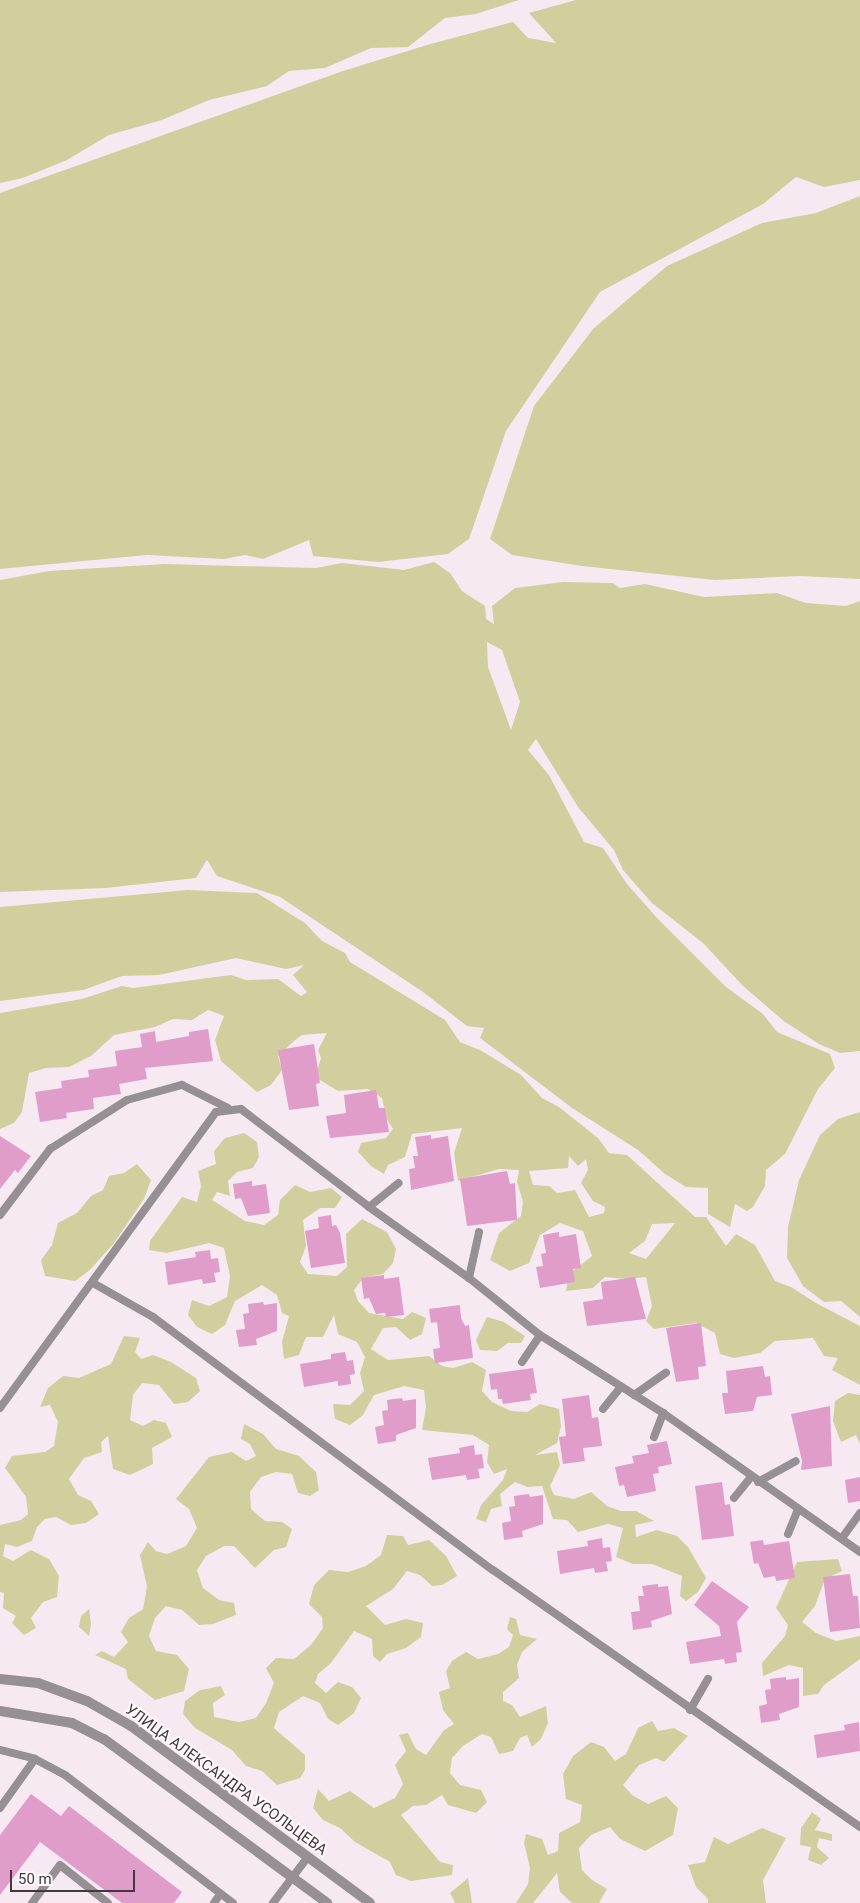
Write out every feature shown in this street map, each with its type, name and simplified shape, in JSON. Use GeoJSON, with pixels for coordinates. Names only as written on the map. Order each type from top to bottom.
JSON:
{"type":"FeatureCollection","features":[{"type":"Feature","properties":{"kind":"street","name":"УЛИЦА АЛЕКСАНДРА УСОЛЬЦЕВА"},"geometry":{"type":"LineString","coordinates":[[0,1679],[38,1682],[87,1701],[124,1722],[370,1903]]}},
{"type":"Feature","properties":{"kind":"street"},"geometry":{"type":"LineString","coordinates":[[0,1711],[72,1723],[104,1739],[327,1903]]}},
{"type":"Feature","properties":{"kind":"lane"},"geometry":{"type":"LineString","coordinates":[[0,1215],[50,1149],[127,1100],[182,1085],[228,1108],[240,1109],[369,1207],[469,1278],[540,1334],[663,1413],[860,1552]]}},
{"type":"Feature","properties":{"kind":"lane"},"geometry":{"type":"LineString","coordinates":[[0,1408],[216,1112],[228,1108]]}},
{"type":"Feature","properties":{"kind":"lane"},"geometry":{"type":"LineString","coordinates":[[369,1207],[400,1183]]}},
{"type":"Feature","properties":{"kind":"lane"},"geometry":{"type":"LineString","coordinates":[[469,1278],[479,1232]]}},
{"type":"Feature","properties":{"kind":"lane"},"geometry":{"type":"LineString","coordinates":[[93,1283],[153,1317],[493,1570],[690,1710],[860,1827]]}},
{"type":"Feature","properties":{"kind":"lane"},"geometry":{"type":"LineString","coordinates":[[522,1362],[540,1334]]}},
{"type":"Feature","properties":{"kind":"lane"},"geometry":{"type":"LineString","coordinates":[[634,1395],[666,1373]]}},
{"type":"Feature","properties":{"kind":"lane"},"geometry":{"type":"LineString","coordinates":[[603,1409],[621,1387]]}},
{"type":"Feature","properties":{"kind":"lane"},"geometry":{"type":"LineString","coordinates":[[654,1437],[663,1413]]}},
{"type":"Feature","properties":{"kind":"lane"},"geometry":{"type":"LineString","coordinates":[[734,1498],[755,1479],[796,1461]]}},
{"type":"Feature","properties":{"kind":"lane"},"geometry":{"type":"LineString","coordinates":[[788,1534],[798,1509]]}},
{"type":"Feature","properties":{"kind":"lane"},"geometry":{"type":"LineString","coordinates":[[842,1538],[860,1513]]}},
{"type":"Feature","properties":{"kind":"lane"},"geometry":{"type":"LineString","coordinates":[[690,1710],[708,1679]]}},
{"type":"Feature","properties":{"kind":"lane"},"geometry":{"type":"LineString","coordinates":[[0,1750],[35,1759],[65,1775],[233,1903]]}},
{"type":"Feature","properties":{"kind":"lane"},"geometry":{"type":"LineString","coordinates":[[0,1808],[35,1759]]}},
{"type":"Feature","properties":{"kind":"lane"},"geometry":{"type":"LineString","coordinates":[[273,1903],[307,1858]]}},
{"type":"Feature","properties":{"kind":"lane"},"geometry":{"type":"LineString","coordinates":[[32,1903],[60,1865],[108,1903]]}},
{"type":"Feature","properties":{"kind":"lane"},"geometry":{"type":"LineString","coordinates":[[214,1903],[220,1894]]}},
{"type":"Feature","properties":{"kind":"shaded area"},"geometry":{"type":"Polygon","coordinates":[[[0,0],[519,0],[476,14],[445,18],[408,47],[371,48],[325,68],[289,71],[267,86],[209,100],[162,120],[109,135],[67,160],[23,178],[0,183],[0,0]]]}},
{"type":"Feature","properties":{"kind":"shaded area"},"geometry":{"type":"Polygon","coordinates":[[[576,0],[860,0],[860,180],[824,187],[796,177],[763,204],[600,292],[506,431],[469,539],[448,554],[378,562],[313,556],[309,540],[263,559],[245,555],[224,559],[147,555],[0,569],[0,193],[343,71],[427,45],[513,22],[528,38],[556,43],[529,13],[576,0]]]}},
{"type":"Feature","properties":{"kind":"shaded area"},"geometry":{"type":"Polygon","coordinates":[[[860,196],[860,579],[799,576],[715,580],[582,566],[512,555],[490,539],[534,406],[593,329],[667,266],[762,223],[816,213],[860,196]]]}},
{"type":"Feature","properties":{"kind":"shaded area"},"geometry":{"type":"Polygon","coordinates":[[[434,562],[450,573],[462,591],[485,606],[486,619],[494,624],[492,606],[515,588],[563,582],[613,583],[620,588],[645,584],[704,597],[777,593],[806,603],[846,606],[860,601],[860,1051],[840,1053],[819,1044],[785,1022],[743,986],[703,943],[652,903],[623,870],[614,850],[578,807],[536,739],[528,750],[549,775],[584,842],[603,848],[627,884],[658,919],[726,987],[763,1014],[777,1032],[830,1054],[835,1068],[818,1089],[785,1154],[766,1170],[765,1186],[753,1207],[747,1211],[735,1204],[730,1227],[708,1214],[708,1188],[686,1187],[665,1174],[638,1150],[572,1108],[480,1038],[484,1028],[467,1026],[423,992],[280,897],[217,876],[207,860],[196,878],[106,888],[0,892],[0,580],[49,571],[164,564],[316,568],[342,563],[404,570],[434,562]],[[487,642],[488,667],[511,730],[520,702],[502,650],[487,642]]]}},
{"type":"Feature","properties":{"kind":"shaded area"},"geometry":{"type":"Polygon","coordinates":[[[188,890],[257,893],[305,923],[322,941],[345,953],[350,962],[445,1020],[460,1042],[482,1051],[521,1075],[542,1098],[559,1107],[598,1138],[609,1153],[627,1155],[695,1217],[706,1217],[726,1246],[736,1234],[755,1245],[775,1281],[791,1287],[816,1303],[860,1326],[860,1385],[832,1370],[838,1358],[824,1356],[813,1338],[775,1341],[760,1353],[734,1358],[720,1354],[715,1333],[696,1323],[654,1329],[646,1321],[652,1306],[646,1277],[627,1279],[605,1277],[593,1288],[566,1291],[569,1274],[592,1256],[583,1231],[560,1223],[540,1235],[529,1263],[510,1271],[490,1260],[499,1233],[521,1216],[523,1202],[517,1182],[519,1170],[499,1169],[458,1181],[454,1153],[462,1128],[412,1134],[405,1157],[388,1165],[384,1174],[371,1166],[358,1152],[361,1143],[386,1138],[393,1129],[387,1119],[382,1098],[368,1089],[338,1091],[315,1077],[321,1058],[318,1050],[327,1033],[302,1035],[294,1041],[278,1056],[282,1070],[271,1085],[257,1092],[221,1061],[215,1040],[224,1016],[208,1010],[192,1020],[173,1019],[155,1027],[114,1035],[91,1056],[69,1067],[46,1068],[29,1073],[22,1112],[14,1123],[0,1129],[0,1013],[82,999],[122,986],[133,988],[231,975],[246,980],[278,979],[301,996],[307,992],[293,975],[304,965],[286,969],[236,958],[159,975],[122,976],[83,990],[0,1001],[0,907],[188,890]],[[569,1156],[568,1168],[529,1171],[533,1185],[549,1186],[557,1193],[575,1190],[589,1217],[604,1213],[605,1207],[593,1201],[581,1183],[588,1170],[586,1159],[578,1166],[569,1156]],[[675,1223],[652,1224],[645,1241],[629,1253],[646,1259],[675,1223]]]}},
{"type":"Feature","properties":{"kind":"shaded area"},"geometry":{"type":"Polygon","coordinates":[[[860,1112],[860,1317],[841,1301],[824,1302],[803,1286],[787,1258],[788,1227],[799,1180],[820,1135],[838,1119],[860,1112]]]}},
{"type":"Feature","properties":{"kind":"shaded area"},"geometry":{"type":"Polygon","coordinates":[[[244,1133],[257,1142],[259,1157],[253,1168],[237,1172],[228,1181],[230,1196],[217,1192],[212,1200],[245,1221],[264,1225],[278,1215],[280,1200],[295,1185],[310,1192],[331,1188],[342,1197],[335,1208],[320,1208],[303,1220],[306,1246],[300,1262],[308,1274],[337,1276],[347,1267],[346,1234],[362,1219],[387,1232],[396,1249],[393,1263],[383,1274],[363,1278],[354,1290],[358,1301],[369,1313],[403,1319],[412,1312],[426,1318],[422,1334],[410,1340],[396,1327],[383,1328],[371,1349],[388,1360],[429,1356],[442,1366],[453,1368],[472,1362],[486,1370],[482,1391],[492,1402],[511,1411],[527,1412],[540,1404],[559,1409],[561,1426],[557,1443],[535,1455],[557,1452],[560,1465],[550,1486],[554,1495],[574,1499],[591,1492],[607,1506],[621,1511],[636,1511],[654,1521],[635,1525],[636,1537],[657,1530],[677,1536],[688,1547],[706,1578],[698,1592],[686,1601],[680,1596],[682,1576],[652,1564],[633,1564],[616,1557],[623,1528],[608,1524],[578,1532],[567,1520],[553,1519],[542,1486],[528,1487],[515,1482],[500,1494],[502,1506],[491,1509],[486,1522],[476,1519],[481,1505],[503,1480],[507,1469],[494,1474],[487,1462],[489,1445],[473,1435],[422,1430],[426,1407],[424,1390],[404,1386],[374,1395],[363,1415],[350,1425],[335,1419],[333,1404],[350,1405],[364,1391],[360,1373],[365,1357],[357,1342],[338,1334],[334,1315],[323,1337],[306,1337],[299,1355],[284,1359],[282,1342],[289,1316],[282,1313],[277,1295],[262,1285],[235,1301],[225,1325],[212,1334],[197,1327],[188,1315],[192,1300],[209,1306],[227,1297],[230,1276],[224,1248],[209,1243],[167,1253],[149,1250],[150,1241],[182,1197],[197,1202],[201,1186],[198,1171],[216,1164],[214,1151],[225,1138],[244,1133]]]}},
{"type":"Feature","properties":{"kind":"shaded area"},"geometry":{"type":"Polygon","coordinates":[[[137,1164],[151,1180],[144,1199],[114,1243],[90,1270],[75,1281],[45,1276],[41,1260],[52,1245],[58,1223],[77,1213],[91,1196],[103,1190],[109,1176],[124,1173],[137,1164]]]}},
{"type":"Feature","properties":{"kind":"shaded area"},"geometry":{"type":"Polygon","coordinates":[[[487,1317],[504,1322],[525,1336],[521,1343],[508,1343],[497,1351],[480,1350],[476,1340],[487,1317]]]}},
{"type":"Feature","properties":{"kind":"shaded area"},"geometry":{"type":"Polygon","coordinates":[[[124,1336],[140,1338],[135,1352],[141,1359],[153,1355],[171,1362],[196,1378],[200,1391],[188,1402],[174,1404],[159,1385],[142,1383],[133,1395],[130,1420],[143,1426],[154,1420],[166,1423],[172,1437],[152,1448],[153,1464],[130,1475],[113,1469],[108,1436],[101,1442],[102,1452],[84,1458],[69,1479],[78,1495],[91,1501],[99,1514],[86,1523],[71,1525],[56,1517],[45,1519],[37,1527],[32,1541],[17,1547],[5,1544],[3,1556],[13,1561],[31,1550],[49,1559],[59,1576],[57,1597],[43,1602],[31,1618],[36,1628],[24,1635],[12,1623],[16,1616],[3,1608],[4,1593],[0,1592],[0,1525],[21,1520],[28,1514],[26,1497],[5,1468],[12,1456],[45,1452],[54,1446],[58,1422],[50,1405],[40,1407],[48,1388],[63,1376],[79,1378],[111,1364],[124,1336]]]}},
{"type":"Feature","properties":{"kind":"shaded area"},"geometry":{"type":"Polygon","coordinates":[[[848,1393],[860,1395],[860,1444],[856,1435],[841,1442],[833,1421],[835,1401],[848,1393]]]}},
{"type":"Feature","properties":{"kind":"shaded area"},"geometry":{"type":"Polygon","coordinates":[[[244,1424],[263,1434],[276,1449],[299,1456],[316,1472],[319,1490],[310,1496],[298,1493],[292,1474],[276,1472],[261,1477],[250,1492],[251,1509],[265,1521],[282,1522],[292,1529],[286,1547],[274,1550],[255,1568],[234,1546],[224,1546],[206,1556],[197,1570],[203,1588],[219,1600],[234,1603],[236,1615],[213,1624],[199,1625],[182,1610],[166,1606],[155,1618],[149,1636],[156,1651],[177,1655],[189,1669],[184,1691],[155,1700],[128,1679],[126,1669],[95,1655],[102,1651],[114,1657],[128,1642],[121,1632],[129,1618],[143,1609],[147,1587],[140,1555],[148,1542],[156,1551],[167,1554],[186,1546],[197,1528],[189,1509],[176,1499],[209,1457],[232,1452],[246,1461],[256,1456],[250,1444],[241,1439],[244,1424]]]}},
{"type":"Feature","properties":{"kind":"shaded area"},"geometry":{"type":"Polygon","coordinates":[[[387,1535],[403,1536],[408,1545],[429,1540],[446,1556],[457,1576],[442,1585],[432,1586],[420,1575],[407,1571],[393,1589],[366,1606],[385,1625],[406,1619],[423,1623],[421,1637],[406,1648],[387,1654],[380,1662],[373,1656],[372,1639],[354,1631],[331,1663],[318,1674],[315,1683],[326,1693],[338,1682],[352,1687],[361,1698],[354,1713],[338,1725],[328,1719],[320,1703],[303,1696],[279,1712],[274,1728],[305,1755],[305,1770],[300,1778],[277,1785],[262,1771],[246,1766],[232,1750],[195,1728],[183,1714],[185,1701],[200,1690],[221,1686],[225,1695],[213,1703],[214,1717],[239,1722],[256,1718],[266,1703],[274,1683],[266,1668],[276,1658],[294,1659],[311,1645],[323,1628],[322,1617],[309,1604],[314,1585],[329,1570],[348,1572],[366,1566],[381,1555],[387,1535]]]}},
{"type":"Feature","properties":{"kind":"shaded area"},"geometry":{"type":"Polygon","coordinates":[[[838,1559],[842,1571],[825,1579],[815,1606],[802,1622],[816,1633],[836,1641],[860,1636],[860,1659],[824,1685],[818,1694],[803,1696],[803,1668],[789,1665],[763,1676],[762,1663],[785,1636],[788,1625],[776,1608],[797,1562],[838,1559]]]}},
{"type":"Feature","properties":{"kind":"shaded area"},"geometry":{"type":"Polygon","coordinates":[[[89,1609],[91,1624],[89,1636],[79,1627],[81,1616],[89,1609]]]}},
{"type":"Feature","properties":{"kind":"shaded area"},"geometry":{"type":"Polygon","coordinates":[[[510,1617],[516,1619],[520,1635],[537,1639],[522,1652],[517,1665],[519,1678],[503,1692],[503,1701],[512,1705],[520,1717],[546,1706],[548,1723],[541,1739],[532,1747],[527,1735],[520,1738],[513,1751],[499,1754],[491,1737],[482,1734],[463,1746],[452,1758],[450,1773],[460,1785],[481,1790],[487,1802],[476,1813],[448,1805],[442,1795],[426,1805],[413,1806],[401,1815],[440,1862],[453,1865],[452,1875],[411,1881],[396,1875],[390,1862],[355,1842],[340,1828],[323,1820],[313,1808],[318,1789],[329,1801],[350,1791],[374,1808],[395,1798],[403,1784],[395,1765],[406,1751],[399,1735],[408,1733],[416,1749],[426,1755],[444,1730],[454,1724],[443,1710],[439,1692],[450,1688],[446,1671],[452,1661],[466,1652],[478,1659],[498,1654],[509,1647],[513,1635],[507,1629],[510,1617]]]}},
{"type":"Feature","properties":{"kind":"shaded area"},"geometry":{"type":"Polygon","coordinates":[[[652,1721],[658,1731],[674,1728],[688,1736],[664,1762],[656,1758],[639,1765],[623,1785],[632,1795],[648,1804],[666,1796],[678,1808],[673,1835],[645,1851],[620,1839],[610,1827],[591,1835],[579,1848],[582,1870],[592,1880],[607,1889],[599,1903],[572,1903],[560,1892],[557,1873],[533,1903],[516,1903],[528,1884],[530,1868],[524,1843],[526,1834],[542,1839],[548,1855],[558,1851],[559,1833],[580,1822],[582,1805],[566,1799],[563,1774],[573,1756],[591,1742],[604,1747],[615,1761],[626,1754],[638,1728],[652,1721]]]}},
{"type":"Feature","properties":{"kind":"shaded area"},"geometry":{"type":"Polygon","coordinates":[[[812,1812],[821,1819],[815,1830],[832,1834],[832,1841],[819,1838],[817,1847],[829,1858],[821,1865],[808,1860],[811,1847],[800,1845],[801,1828],[812,1812]]]}},
{"type":"Feature","properties":{"kind":"shaded area"},"geometry":{"type":"Polygon","coordinates":[[[762,1828],[786,1838],[763,1880],[766,1903],[708,1903],[708,1899],[696,1887],[688,1865],[705,1862],[714,1837],[728,1844],[762,1828]]]}},
{"type":"Feature","properties":{"kind":"shaded area"},"geometry":{"type":"Polygon","coordinates":[[[468,1878],[472,1903],[455,1903],[450,1893],[468,1878]]]}},
{"type":"Feature","properties":{"kind":"building"},"geometry":{"type":"Polygon","coordinates":[[[208,1029],[213,1061],[145,1068],[147,1079],[119,1084],[121,1094],[93,1098],[94,1109],[66,1113],[67,1118],[40,1122],[35,1092],[62,1088],[61,1081],[89,1077],[88,1070],[117,1066],[115,1051],[142,1047],[140,1034],[155,1031],[156,1042],[189,1036],[189,1032],[208,1029]]]}},
{"type":"Feature","properties":{"kind":"building"},"geometry":{"type":"Polygon","coordinates":[[[314,1044],[320,1083],[316,1084],[319,1106],[289,1110],[278,1050],[314,1044]]]}},
{"type":"Feature","properties":{"kind":"building"},"geometry":{"type":"Polygon","coordinates":[[[376,1090],[379,1108],[385,1108],[389,1132],[330,1138],[326,1116],[346,1113],[344,1095],[376,1090]]]}},
{"type":"Feature","properties":{"kind":"building"},"geometry":{"type":"Polygon","coordinates":[[[431,1135],[431,1139],[448,1136],[454,1181],[411,1190],[409,1169],[415,1168],[413,1156],[418,1156],[415,1137],[431,1135]]]}},
{"type":"Feature","properties":{"kind":"building"},"geometry":{"type":"Polygon","coordinates":[[[0,1136],[31,1156],[18,1173],[15,1170],[0,1189],[0,1136]]]}},
{"type":"Feature","properties":{"kind":"building"},"geometry":{"type":"Polygon","coordinates":[[[507,1171],[510,1184],[515,1183],[517,1220],[467,1226],[460,1179],[507,1171]]]}},
{"type":"Feature","properties":{"kind":"building"},"geometry":{"type":"Polygon","coordinates":[[[252,1181],[252,1186],[266,1184],[270,1213],[248,1216],[241,1198],[235,1199],[233,1184],[252,1181]]]}},
{"type":"Feature","properties":{"kind":"building"},"geometry":{"type":"Polygon","coordinates":[[[331,1215],[332,1226],[336,1225],[340,1233],[345,1263],[311,1268],[305,1231],[319,1228],[318,1217],[331,1215]]]}},
{"type":"Feature","properties":{"kind":"building"},"geometry":{"type":"Polygon","coordinates":[[[559,1232],[559,1237],[576,1234],[581,1268],[573,1269],[575,1282],[540,1288],[536,1267],[543,1266],[541,1254],[546,1253],[543,1235],[559,1232]]]}},
{"type":"Feature","properties":{"kind":"building"},"geometry":{"type":"Polygon","coordinates":[[[210,1250],[211,1259],[218,1258],[220,1272],[214,1273],[216,1282],[203,1284],[202,1279],[168,1285],[165,1262],[196,1257],[195,1252],[210,1250]]]}},
{"type":"Feature","properties":{"kind":"building"},"geometry":{"type":"Polygon","coordinates":[[[384,1275],[384,1279],[399,1277],[404,1315],[386,1317],[385,1313],[376,1314],[369,1298],[364,1299],[361,1278],[384,1275]]]}},
{"type":"Feature","properties":{"kind":"building"},"geometry":{"type":"Polygon","coordinates":[[[635,1277],[646,1319],[587,1326],[583,1302],[603,1299],[601,1282],[635,1277]]]}},
{"type":"Feature","properties":{"kind":"building"},"geometry":{"type":"Polygon","coordinates":[[[263,1302],[264,1305],[277,1303],[277,1331],[256,1339],[257,1345],[239,1347],[236,1330],[245,1329],[243,1314],[249,1313],[248,1304],[263,1302]]]}},
{"type":"Feature","properties":{"kind":"building"},"geometry":{"type":"Polygon","coordinates":[[[460,1305],[461,1318],[465,1326],[469,1325],[473,1358],[435,1363],[433,1349],[440,1348],[437,1322],[431,1323],[429,1309],[460,1305]]]}},
{"type":"Feature","properties":{"kind":"building"},"geometry":{"type":"Polygon","coordinates":[[[701,1323],[706,1366],[698,1367],[699,1379],[676,1382],[666,1328],[701,1323]]]}},
{"type":"Feature","properties":{"kind":"building"},"geometry":{"type":"Polygon","coordinates":[[[345,1352],[347,1361],[353,1360],[355,1374],[350,1375],[351,1384],[338,1386],[338,1381],[304,1387],[300,1364],[331,1359],[331,1354],[345,1352]]]}},
{"type":"Feature","properties":{"kind":"building"},"geometry":{"type":"Polygon","coordinates":[[[763,1366],[765,1377],[770,1376],[772,1395],[757,1397],[753,1411],[725,1414],[722,1393],[728,1393],[726,1371],[763,1366]]]}},
{"type":"Feature","properties":{"kind":"building"},"geometry":{"type":"Polygon","coordinates":[[[533,1368],[537,1393],[530,1394],[531,1400],[503,1404],[502,1399],[498,1399],[497,1389],[491,1390],[489,1374],[533,1368]]]}},
{"type":"Feature","properties":{"kind":"building"},"geometry":{"type":"Polygon","coordinates":[[[589,1395],[592,1418],[598,1417],[602,1446],[583,1448],[585,1461],[563,1464],[559,1437],[566,1436],[562,1399],[589,1395]]]}},
{"type":"Feature","properties":{"kind":"building"},"geometry":{"type":"Polygon","coordinates":[[[402,1398],[403,1401],[416,1399],[416,1428],[396,1435],[396,1441],[378,1444],[375,1427],[384,1425],[382,1411],[388,1410],[387,1400],[402,1398]]]}},
{"type":"Feature","properties":{"kind":"building"},"geometry":{"type":"Polygon","coordinates":[[[830,1406],[832,1466],[801,1470],[802,1461],[791,1414],[830,1406]]]}},
{"type":"Feature","properties":{"kind":"building"},"geometry":{"type":"Polygon","coordinates":[[[667,1441],[672,1464],[658,1467],[659,1473],[653,1474],[656,1491],[627,1497],[624,1485],[619,1486],[615,1467],[634,1463],[632,1456],[649,1453],[647,1445],[667,1441]]]}},
{"type":"Feature","properties":{"kind":"building"},"geometry":{"type":"Polygon","coordinates":[[[474,1445],[475,1455],[482,1454],[484,1468],[478,1469],[480,1478],[467,1480],[466,1475],[432,1480],[428,1458],[460,1453],[459,1448],[474,1445]]]}},
{"type":"Feature","properties":{"kind":"building"},"geometry":{"type":"Polygon","coordinates":[[[860,1477],[860,1501],[848,1503],[845,1480],[860,1477]]]}},
{"type":"Feature","properties":{"kind":"building"},"geometry":{"type":"Polygon","coordinates":[[[722,1482],[725,1505],[730,1504],[734,1536],[702,1540],[695,1486],[722,1482]]]}},
{"type":"Feature","properties":{"kind":"building"},"geometry":{"type":"Polygon","coordinates":[[[529,1494],[530,1497],[543,1495],[543,1524],[522,1531],[523,1537],[504,1540],[502,1523],[511,1521],[509,1507],[515,1506],[514,1496],[529,1494]]]}},
{"type":"Feature","properties":{"kind":"building"},"geometry":{"type":"Polygon","coordinates":[[[602,1538],[603,1548],[610,1547],[612,1561],[606,1562],[608,1571],[595,1573],[594,1568],[560,1574],[557,1551],[588,1546],[587,1541],[602,1538]]]}},
{"type":"Feature","properties":{"kind":"building"},"geometry":{"type":"Polygon","coordinates":[[[763,1540],[764,1545],[789,1541],[795,1578],[776,1581],[775,1576],[764,1578],[758,1563],[754,1564],[750,1542],[763,1540]]]}},
{"type":"Feature","properties":{"kind":"building"},"geometry":{"type":"Polygon","coordinates":[[[850,1574],[853,1596],[858,1596],[860,1628],[830,1632],[823,1577],[850,1574]]]}},
{"type":"Feature","properties":{"kind":"building"},"geometry":{"type":"Polygon","coordinates":[[[712,1581],[749,1607],[737,1622],[742,1652],[736,1653],[737,1662],[725,1664],[724,1659],[690,1664],[686,1642],[721,1636],[719,1626],[694,1605],[712,1581]]]}},
{"type":"Feature","properties":{"kind":"building"},"geometry":{"type":"Polygon","coordinates":[[[658,1584],[658,1587],[668,1586],[672,1614],[651,1621],[652,1627],[633,1630],[631,1612],[640,1611],[638,1596],[644,1596],[642,1586],[658,1584]]]}},
{"type":"Feature","properties":{"kind":"building"},"geometry":{"type":"Polygon","coordinates":[[[786,1677],[786,1680],[799,1678],[799,1707],[779,1714],[780,1720],[761,1723],[759,1706],[767,1704],[765,1690],[771,1689],[770,1679],[786,1677]]]}},
{"type":"Feature","properties":{"kind":"building"},"geometry":{"type":"Polygon","coordinates":[[[859,1722],[860,1751],[817,1758],[814,1735],[845,1730],[844,1725],[859,1722]]]}},
{"type":"Feature","properties":{"kind":"building"},"geometry":{"type":"Polygon","coordinates":[[[31,1794],[61,1816],[69,1806],[182,1892],[174,1903],[122,1903],[40,1842],[0,1895],[0,1835],[31,1794]]]}}]}
